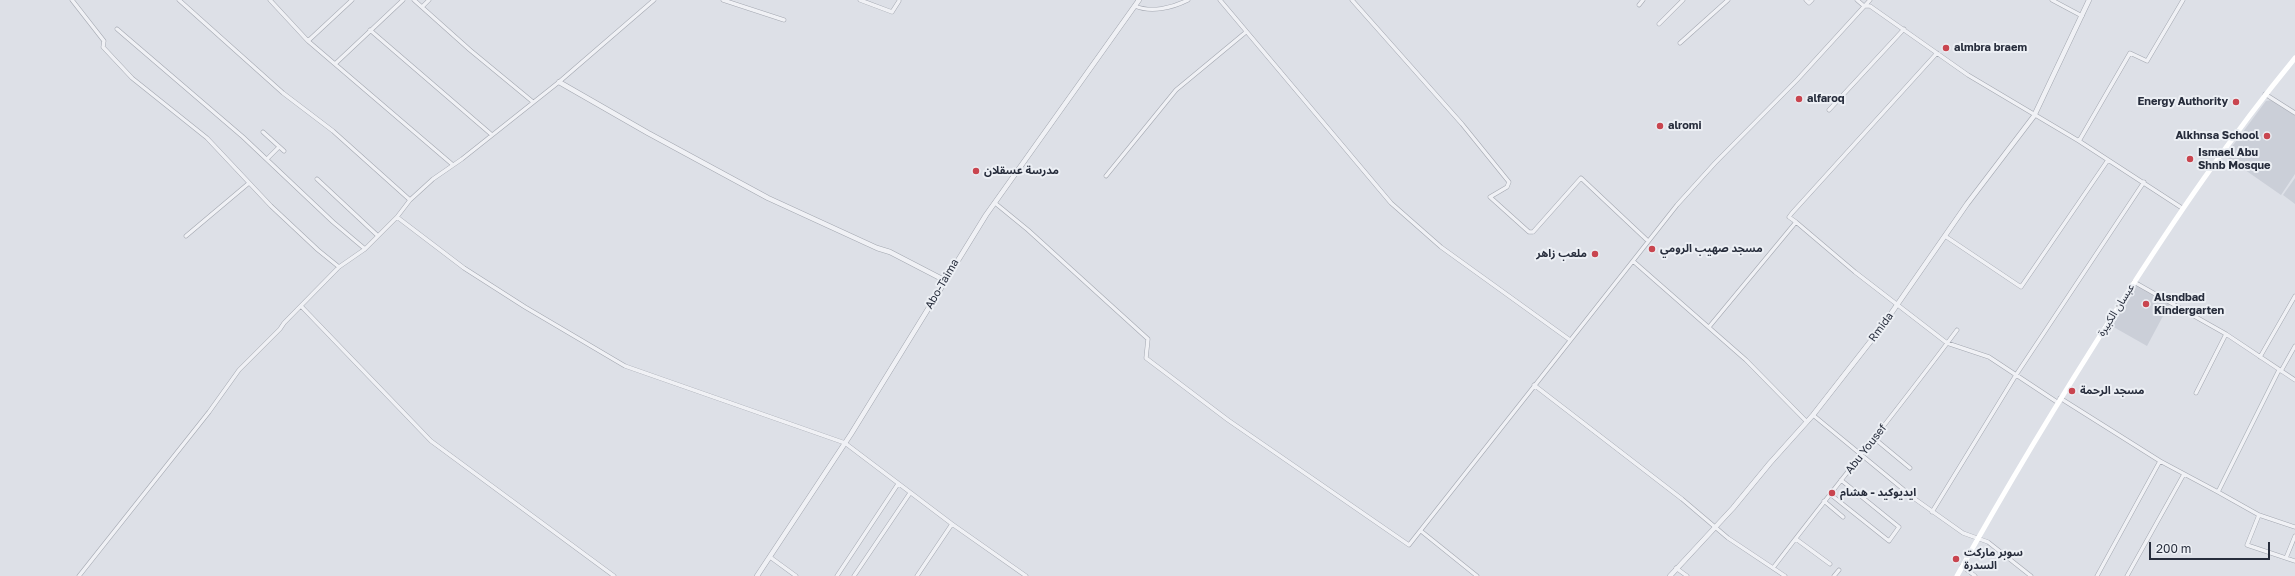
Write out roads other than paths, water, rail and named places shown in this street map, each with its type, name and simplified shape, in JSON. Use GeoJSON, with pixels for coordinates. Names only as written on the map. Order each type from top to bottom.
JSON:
{"type":"FeatureCollection","features":[{"type":"Feature","properties":{"kind":"main road","name":"عبسان الكبيرة"},"geometry":{"type":"LineString","coordinates":[[1957,576],[2058,400],[2182,208],[2265,94],[2295,58]]}},
{"type":"Feature","properties":{"kind":"street"},"geometry":{"type":"LineString","coordinates":[[72,0],[104,40],[103,47],[132,78],[197,129],[249,183],[318,250],[339,267]]}},
{"type":"Feature","properties":{"kind":"street"},"geometry":{"type":"LineString","coordinates":[[179,0],[283,92],[333,131],[410,200]]}},
{"type":"Feature","properties":{"kind":"street"},"geometry":{"type":"LineString","coordinates":[[270,0],[308,41],[453,166]]}},
{"type":"Feature","properties":{"kind":"street"},"geometry":{"type":"LineString","coordinates":[[308,41],[352,0]]}},
{"type":"Feature","properties":{"kind":"street"},"geometry":{"type":"LineString","coordinates":[[334,64],[403,0]]}},
{"type":"Feature","properties":{"kind":"street"},"geometry":{"type":"LineString","coordinates":[[414,0],[470,50],[533,102]]}},
{"type":"Feature","properties":{"kind":"street"},"geometry":{"type":"LineString","coordinates":[[422,6],[429,0]]}},
{"type":"Feature","properties":{"kind":"street"},"geometry":{"type":"LineString","coordinates":[[79,576],[204,418],[246,361],[280,329],[339,267],[365,249],[377,235],[397,217],[410,200],[432,179],[453,166],[559,82],[654,0]]}},
{"type":"Feature","properties":{"kind":"street"},"geometry":{"type":"LineString","coordinates":[[724,0],[784,20]]}},
{"type":"Feature","properties":{"kind":"street"},"geometry":{"type":"LineString","coordinates":[[860,0],[892,12],[899,1]]}},
{"type":"Feature","properties":{"kind":"street","name":"Abo-Taima"},"geometry":{"type":"LineString","coordinates":[[757,576],[890,373],[944,280],[1022,161],[1139,0]]}},
{"type":"Feature","properties":{"kind":"street"},"geometry":{"type":"LineString","coordinates":[[1135,6],[1143,10],[1152,10],[1176,6],[1188,0]]}},
{"type":"Feature","properties":{"kind":"street"},"geometry":{"type":"LineString","coordinates":[[1220,0],[1334,134],[1340,144],[1358,161],[1391,204],[1441,247],[1570,340]]}},
{"type":"Feature","properties":{"kind":"street"},"geometry":{"type":"LineString","coordinates":[[1352,0],[1462,124],[1508,182],[1507,187],[1490,197],[1529,232],[1533,232],[1581,178],[1648,241]]}},
{"type":"Feature","properties":{"kind":"street"},"geometry":{"type":"LineString","coordinates":[[1639,5],[1643,0]]}},
{"type":"Feature","properties":{"kind":"street"},"geometry":{"type":"LineString","coordinates":[[1659,24],[1683,0]]}},
{"type":"Feature","properties":{"kind":"street"},"geometry":{"type":"LineString","coordinates":[[1680,43],[1728,0]]}},
{"type":"Feature","properties":{"kind":"street"},"geometry":{"type":"LineString","coordinates":[[1806,0],[1809,3],[1812,0]]}},
{"type":"Feature","properties":{"kind":"street"},"geometry":{"type":"LineString","coordinates":[[1857,0],[1864,6],[1870,6],[1968,75],[2034,116],[2079,141],[2182,208]]}},
{"type":"Feature","properties":{"kind":"street"},"geometry":{"type":"LineString","coordinates":[[995,203],[1028,230],[1148,339],[1146,358],[1228,420],[1409,545],[1648,241],[1715,163],[1797,80],[1870,0]]}},
{"type":"Feature","properties":{"kind":"street"},"geometry":{"type":"LineString","coordinates":[[2052,0],[2082,16]]}},
{"type":"Feature","properties":{"kind":"street","name":"Rmida"},"geometry":{"type":"LineString","coordinates":[[1670,576],[1715,528],[1813,415],[1897,304],[1945,236],[2034,116],[2089,0]]}},
{"type":"Feature","properties":{"kind":"street"},"geometry":{"type":"LineString","coordinates":[[2079,141],[2130,53],[2147,61],[2183,0]]}},
{"type":"Feature","properties":{"kind":"street"},"geometry":{"type":"LineString","coordinates":[[117,28],[267,159],[333,222],[365,249]]}},
{"type":"Feature","properties":{"kind":"street"},"geometry":{"type":"LineString","coordinates":[[370,30],[492,135]]}},
{"type":"Feature","properties":{"kind":"street"},"geometry":{"type":"LineString","coordinates":[[1829,110],[1904,30]]}},
{"type":"Feature","properties":{"kind":"street"},"geometry":{"type":"LineString","coordinates":[[1106,176],[1176,90],[1246,32]]}},
{"type":"Feature","properties":{"kind":"street"},"geometry":{"type":"LineString","coordinates":[[1937,53],[1789,217],[1855,272],[1948,343],[1989,357],[2016,376],[2160,461],[2259,515],[2295,527]]}},
{"type":"Feature","properties":{"kind":"street"},"geometry":{"type":"LineString","coordinates":[[559,82],[641,129],[768,198],[877,248],[890,252],[944,280]]}},
{"type":"Feature","properties":{"kind":"street"},"geometry":{"type":"LineString","coordinates":[[2265,94],[2295,114]]}},
{"type":"Feature","properties":{"kind":"street"},"geometry":{"type":"LineString","coordinates":[[263,132],[284,151]]}},
{"type":"Feature","properties":{"kind":"street"},"geometry":{"type":"LineString","coordinates":[[267,159],[279,147]]}},
{"type":"Feature","properties":{"kind":"street"},"geometry":{"type":"LineString","coordinates":[[1945,236],[2021,288],[2108,160]]}},
{"type":"Feature","properties":{"kind":"street"},"geometry":{"type":"LineString","coordinates":[[317,178],[377,235]]}},
{"type":"Feature","properties":{"kind":"street"},"geometry":{"type":"LineString","coordinates":[[1932,512],[2016,376],[2144,182]]}},
{"type":"Feature","properties":{"kind":"street"},"geometry":{"type":"LineString","coordinates":[[186,236],[249,183]]}},
{"type":"Feature","properties":{"kind":"street"},"geometry":{"type":"LineString","coordinates":[[397,217],[470,272],[525,307],[625,366],[845,443],[952,524],[1026,576]]}},
{"type":"Feature","properties":{"kind":"street"},"geometry":{"type":"LineString","coordinates":[[1708,327],[1796,222]]}},
{"type":"Feature","properties":{"kind":"street"},"geometry":{"type":"LineString","coordinates":[[1633,261],[1746,360],[1807,422]]}},
{"type":"Feature","properties":{"kind":"street"},"geometry":{"type":"LineString","coordinates":[[2134,282],[2226,334],[2295,380]]}},
{"type":"Feature","properties":{"kind":"street"},"geometry":{"type":"LineString","coordinates":[[2260,357],[2295,296]]}},
{"type":"Feature","properties":{"kind":"street"},"geometry":{"type":"LineString","coordinates":[[301,306],[431,441],[614,576]]}},
{"type":"Feature","properties":{"kind":"street","name":"Abu Yousef"},"geometry":{"type":"LineString","coordinates":[[1773,568],[1824,501],[1862,457],[1957,330]]}},
{"type":"Feature","properties":{"kind":"street"},"geometry":{"type":"LineString","coordinates":[[2196,393],[2226,334]]}},
{"type":"Feature","properties":{"kind":"street"},"geometry":{"type":"LineString","coordinates":[[2218,492],[2280,370],[2295,346]]}},
{"type":"Feature","properties":{"kind":"street"},"geometry":{"type":"LineString","coordinates":[[1534,385],[1682,499],[1715,528],[1785,576]]}},
{"type":"Feature","properties":{"kind":"street"},"geometry":{"type":"LineString","coordinates":[[1813,415],[1862,457],[1932,512],[1963,533],[1988,542],[2031,576]]}},
{"type":"Feature","properties":{"kind":"street"},"geometry":{"type":"LineString","coordinates":[[1875,438],[1910,468]]}},
{"type":"Feature","properties":{"kind":"street"},"geometry":{"type":"LineString","coordinates":[[2097,576],[2160,461]]}},
{"type":"Feature","properties":{"kind":"street"},"geometry":{"type":"LineString","coordinates":[[2128,576],[2184,474]]}},
{"type":"Feature","properties":{"kind":"street"},"geometry":{"type":"LineString","coordinates":[[1830,494],[1889,541],[1899,527],[1841,480]]}},
{"type":"Feature","properties":{"kind":"street"},"geometry":{"type":"LineString","coordinates":[[837,576],[898,484]]}},
{"type":"Feature","properties":{"kind":"street"},"geometry":{"type":"LineString","coordinates":[[854,576],[910,492]]}},
{"type":"Feature","properties":{"kind":"street"},"geometry":{"type":"LineString","coordinates":[[1824,501],[1843,517]]}},
{"type":"Feature","properties":{"kind":"street"},"geometry":{"type":"LineString","coordinates":[[2259,515],[2247,545],[2295,561]]}},
{"type":"Feature","properties":{"kind":"street"},"geometry":{"type":"LineString","coordinates":[[917,576],[952,524]]}},
{"type":"Feature","properties":{"kind":"street"},"geometry":{"type":"LineString","coordinates":[[1421,531],[1477,576]]}},
{"type":"Feature","properties":{"kind":"street"},"geometry":{"type":"LineString","coordinates":[[2286,558],[2295,536]]}},
{"type":"Feature","properties":{"kind":"street"},"geometry":{"type":"LineString","coordinates":[[1796,539],[1830,564]]}},
{"type":"Feature","properties":{"kind":"street"},"geometry":{"type":"LineString","coordinates":[[770,557],[796,576]]}},
{"type":"Feature","properties":{"kind":"street"},"geometry":{"type":"LineString","coordinates":[[1962,566],[1975,576]]}},
{"type":"Feature","properties":{"kind":"street"},"geometry":{"type":"LineString","coordinates":[[1676,568],[1687,576]]}},
{"type":"Feature","properties":{"kind":"street"},"geometry":{"type":"LineString","coordinates":[[1834,576],[1839,570]]}},
{"type":"Feature","properties":{"kind":"place","name":"almbra braem"},"geometry":{"type":"Point","coordinates":[1946,48]}},
{"type":"Feature","properties":{"kind":"place","name":"alfaroq"},"geometry":{"type":"Point","coordinates":[1799,99]}},
{"type":"Feature","properties":{"kind":"place","name":"Energy Authority"},"geometry":{"type":"Point","coordinates":[2236,102]}},
{"type":"Feature","properties":{"kind":"place","name":"alromi"},"geometry":{"type":"Point","coordinates":[1660,126]}},
{"type":"Feature","properties":{"kind":"place","name":"Alkhnsa School"},"geometry":{"type":"Point","coordinates":[2267,136]}},
{"type":"Feature","properties":{"kind":"place","name":"Ismael Abu Shnb Mosque"},"geometry":{"type":"Point","coordinates":[2190,159]}},
{"type":"Feature","properties":{"kind":"place","name":"مدرسة عسقلان"},"geometry":{"type":"Point","coordinates":[976,171]}},
{"type":"Feature","properties":{"kind":"place","name":"مسجد صهيب الرومي"},"geometry":{"type":"Point","coordinates":[1652,249]}},
{"type":"Feature","properties":{"kind":"place","name":"ملعب زاهر"},"geometry":{"type":"Point","coordinates":[1595,254]}},
{"type":"Feature","properties":{"kind":"place","name":"Alsndbad Kindergarten"},"geometry":{"type":"Point","coordinates":[2146,304]}},
{"type":"Feature","properties":{"kind":"place","name":"مسجد الرحمة"},"geometry":{"type":"Point","coordinates":[2072,391]}},
{"type":"Feature","properties":{"kind":"place","name":"ايديوكيد - هشام"},"geometry":{"type":"Point","coordinates":[1832,493]}},
{"type":"Feature","properties":{"kind":"place","name":"سوبر ماركت السدرة"},"geometry":{"type":"Point","coordinates":[1956,559]}}]}
